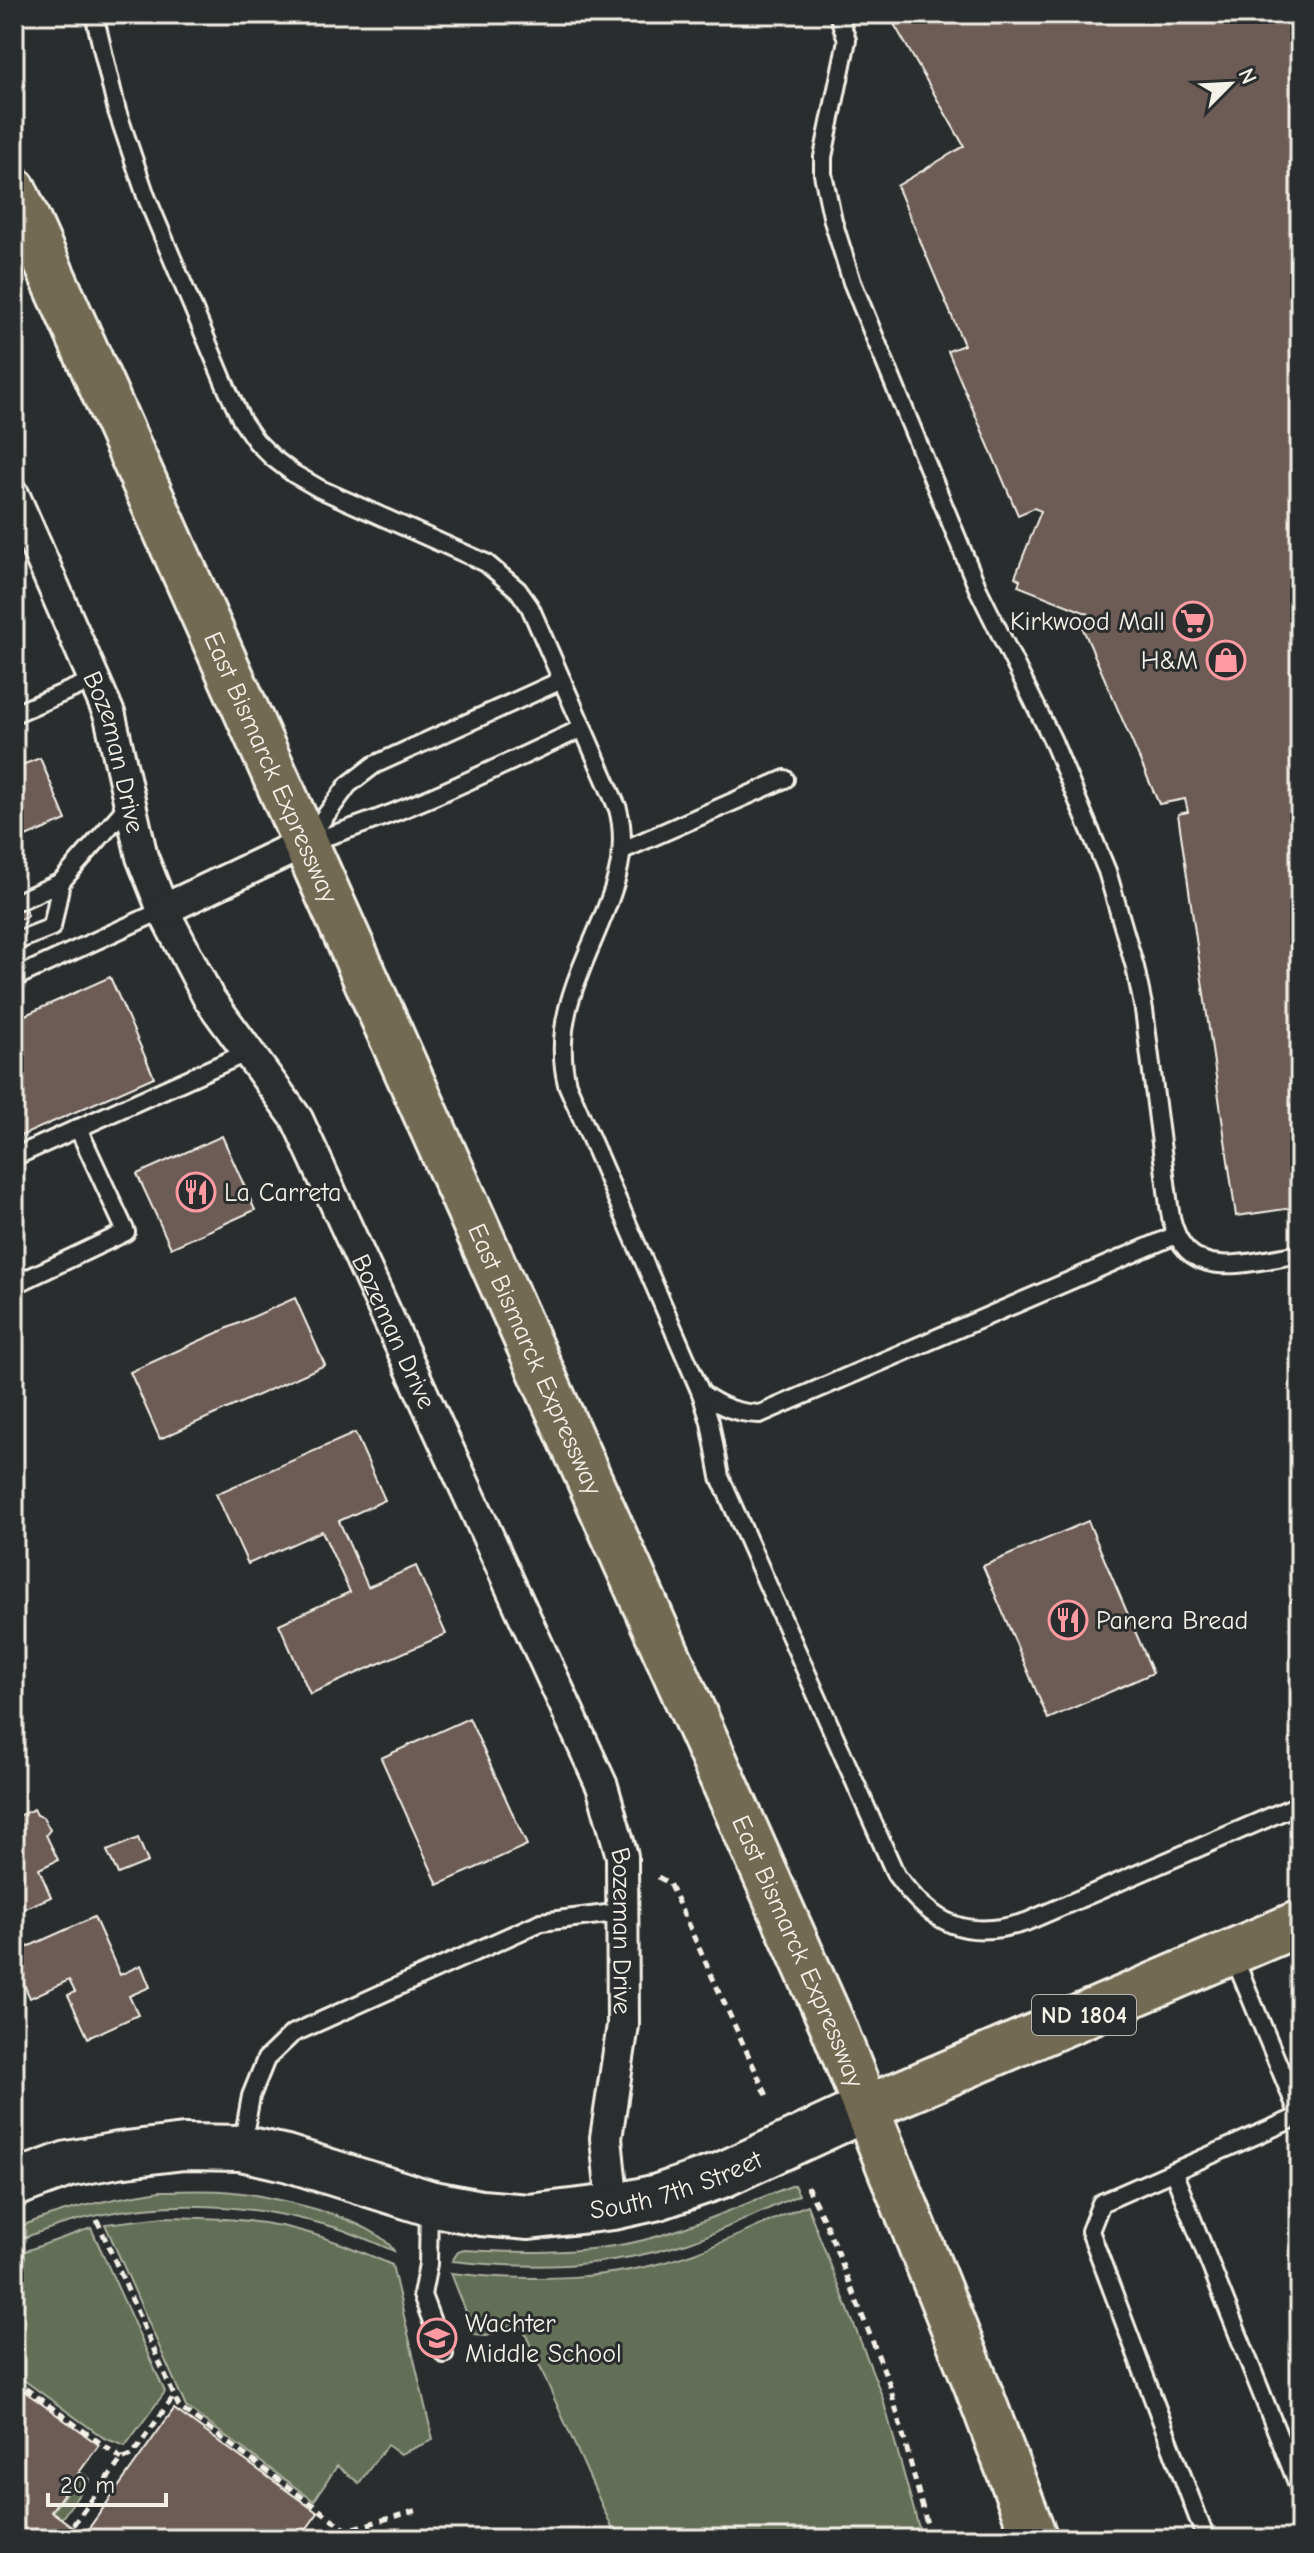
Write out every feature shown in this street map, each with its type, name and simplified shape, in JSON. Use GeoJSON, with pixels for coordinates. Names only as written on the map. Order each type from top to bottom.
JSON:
{"type":"FeatureCollection","features":[{"type":"Feature","properties":{"kind":"main road","name":"East Bismarck Expressway"},"geometry":{"type":"LineString","coordinates":[[14,190],[762,1865],[867,2108],[1035,2539]]}},
{"type":"Feature","properties":{"kind":"main road","name":"South 7th Street"},"geometry":{"type":"LineString","coordinates":[[867,2108],[1300,1923]]}},
{"type":"Feature","properties":{"kind":"street","name":"Bozeman Drive"},"geometry":{"type":"LineString","coordinates":[[14,496],[110,716],[142,857],[163,910],[208,997],[297,1119],[602,1786],[622,1856],[623,2025],[606,2138],[613,2207]]}},
{"type":"Feature","properties":{"kind":"street"},"geometry":{"type":"LineString","coordinates":[[163,910],[306,842]]}},
{"type":"Feature","properties":{"kind":"street","name":"South 7th Street"},"geometry":{"type":"LineString","coordinates":[[14,2184],[68,2164],[118,2155],[184,2147],[241,2148],[286,2158],[429,2203],[481,2213],[529,2217],[613,2207],[658,2197],[722,2175],[867,2108]]}},
{"type":"Feature","properties":{"kind":"lane"},"geometry":{"type":"LineString","coordinates":[[94,14],[117,111],[146,196],[242,421],[273,458],[307,481],[486,563],[503,574],[530,607],[618,809],[624,829],[623,850],[614,885],[564,1018],[561,1062],[574,1106],[701,1393],[720,1477],[896,1875],[912,1898],[930,1914],[976,1930],[1000,1930],[1026,1922],[1300,1804]]}},
{"type":"Feature","properties":{"kind":"lane"},"geometry":{"type":"LineString","coordinates":[[838,14],[847,40],[823,157],[823,174],[833,221],[852,282],[978,589],[1036,704],[1107,871],[1128,939],[1144,1010],[1171,1221],[1176,1235],[1194,1258],[1206,1263],[1233,1263],[1300,1254]]}},
{"type":"Feature","properties":{"kind":"lane"},"geometry":{"type":"LineString","coordinates":[[14,714],[96,679]]}},
{"type":"Feature","properties":{"kind":"lane"},"geometry":{"type":"LineString","coordinates":[[306,842],[348,785],[374,765],[562,680]]}},
{"type":"Feature","properties":{"kind":"lane"},"geometry":{"type":"LineString","coordinates":[[306,842],[358,828],[583,728]]}},
{"type":"Feature","properties":{"kind":"lane"},"geometry":{"type":"LineString","coordinates":[[623,850],[785,779]]}},
{"type":"Feature","properties":{"kind":"lane"},"geometry":{"type":"LineString","coordinates":[[21,900],[61,882],[130,803]]}},
{"type":"Feature","properties":{"kind":"lane"},"geometry":{"type":"LineString","coordinates":[[14,942],[52,927],[61,882]]}},
{"type":"Feature","properties":{"kind":"lane"},"geometry":{"type":"LineString","coordinates":[[14,978],[163,910]]}},
{"type":"Feature","properties":{"kind":"lane"},"geometry":{"type":"LineString","coordinates":[[14,1157],[248,1052]]}},
{"type":"Feature","properties":{"kind":"lane"},"geometry":{"type":"LineString","coordinates":[[14,1285],[126,1232],[78,1128]]}},
{"type":"Feature","properties":{"kind":"lane"},"geometry":{"type":"LineString","coordinates":[[701,1393],[720,1406],[738,1413],[760,1414],[1176,1235]]}},
{"type":"Feature","properties":{"kind":"lane"},"geometry":{"type":"LineString","coordinates":[[241,2148],[251,2096],[266,2059],[292,2034],[541,1922],[623,1912]]}},
{"type":"Feature","properties":{"kind":"lane"},"geometry":{"type":"LineString","coordinates":[[1206,2539],[1090,2231],[1101,2203],[1300,2116],[1232,1952]]}},
{"type":"Feature","properties":{"kind":"lane"},"geometry":{"type":"LineString","coordinates":[[1173,2171],[1300,2490]]}},
{"type":"Feature","properties":{"kind":"lane"},"geometry":{"type":"LineString","coordinates":[[429,2203],[428,2264],[422,2295],[444,2354]]}},
{"type":"Feature","properties":{"kind":"path"},"geometry":{"type":"LineString","coordinates":[[622,1856],[669,1883],[769,2100]]}},
{"type":"Feature","properties":{"kind":"path"},"geometry":{"type":"LineString","coordinates":[[807,2186],[826,2224],[889,2383],[931,2539]]}},
{"type":"Feature","properties":{"kind":"path"},"geometry":{"type":"LineString","coordinates":[[97,2220],[179,2407],[347,2530],[418,2510]]}},
{"type":"Feature","properties":{"kind":"path"},"geometry":{"type":"LineString","coordinates":[[14,2380],[122,2459]]}},
{"type":"Feature","properties":{"kind":"path"},"geometry":{"type":"LineString","coordinates":[[73,2525],[122,2459],[133,2454],[174,2396]]}},
{"type":"Feature","properties":{"kind":"green space"},"geometry":{"type":"Polygon","coordinates":[[[794,2185],[799,2195],[715,2232],[687,2243],[628,2258],[542,2266],[452,2261],[458,2252],[464,2250],[548,2252],[631,2243],[693,2225],[794,2185]]]}},
{"type":"Feature","properties":{"kind":"green space"},"geometry":{"type":"Polygon","coordinates":[[[160,2191],[222,2191],[288,2202],[364,2228],[394,2251],[344,2230],[296,2218],[255,2210],[174,2206],[93,2216],[14,2242],[14,2229],[32,2222],[86,2206],[160,2191]]]}},
{"type":"Feature","properties":{"kind":"green space"},"geometry":{"type":"Polygon","coordinates":[[[807,2205],[882,2396],[922,2539],[617,2539],[520,2322],[487,2336],[475,2335],[451,2273],[543,2278],[634,2269],[694,2253],[807,2205]]]}},
{"type":"Feature","properties":{"kind":"green space"},"geometry":{"type":"Polygon","coordinates":[[[164,2217],[237,2220],[281,2226],[338,2242],[392,2265],[433,2440],[400,2454],[387,2445],[359,2483],[337,2466],[314,2501],[186,2407],[105,2224],[164,2217]]]}},
{"type":"Feature","properties":{"kind":"green space"},"geometry":{"type":"Polygon","coordinates":[[[91,2228],[165,2392],[125,2446],[104,2438],[14,2373],[14,2255],[91,2228]]]}},
{"type":"Feature","properties":{"kind":"green space"},"geometry":{"type":"Polygon","coordinates":[[[81,2473],[90,2479],[59,2522],[49,2516],[81,2473]]]}},
{"type":"Feature","properties":{"kind":"building","name":"Kirkwood Mall"},"geometry":{"type":"Polygon","coordinates":[[[891,14],[1300,14],[1300,1207],[1236,1216],[1178,814],[1188,812],[1185,799],[1159,804],[1083,629],[1089,614],[1018,586],[1020,580],[1015,577],[1041,511],[1034,508],[1018,515],[948,351],[964,345],[897,186],[964,146],[891,14]]]}},
{"type":"Feature","properties":{"kind":"building"},"geometry":{"type":"Polygon","coordinates":[[[40,758],[66,820],[14,842],[14,768],[40,758]]]}},
{"type":"Feature","properties":{"kind":"building"},"geometry":{"type":"Polygon","coordinates":[[[14,883],[28,916],[14,921],[14,883]]]}},
{"type":"Feature","properties":{"kind":"building"},"geometry":{"type":"Polygon","coordinates":[[[110,977],[154,1077],[21,1136],[14,1120],[14,1020],[110,977]]]}},
{"type":"Feature","properties":{"kind":"building","name":"La Carreta"},"geometry":{"type":"Polygon","coordinates":[[[222,1136],[255,1210],[171,1248],[137,1174],[222,1136]]]}},
{"type":"Feature","properties":{"kind":"building"},"geometry":{"type":"Polygon","coordinates":[[[295,1298],[325,1365],[160,1439],[130,1372],[295,1298]]]}},
{"type":"Feature","properties":{"kind":"building"},"geometry":{"type":"Polygon","coordinates":[[[355,1433],[385,1500],[339,1521],[368,1587],[416,1566],[446,1634],[310,1694],[279,1624],[350,1592],[322,1531],[248,1564],[216,1494],[355,1433]]]}},
{"type":"Feature","properties":{"kind":"building","name":"Panera Bread"},"geometry":{"type":"Polygon","coordinates":[[[1088,1521],[1153,1673],[1048,1719],[983,1566],[1088,1521]]]}},
{"type":"Feature","properties":{"kind":"building"},"geometry":{"type":"Polygon","coordinates":[[[469,1718],[527,1845],[438,1885],[381,1758],[469,1718]]]}},
{"type":"Feature","properties":{"kind":"building"},"geometry":{"type":"Polygon","coordinates":[[[14,1735],[21,1751],[14,1754],[14,1735]]]}},
{"type":"Feature","properties":{"kind":"building"},"geometry":{"type":"Polygon","coordinates":[[[14,1809],[18,1816],[34,1809],[37,1815],[43,1817],[50,1830],[46,1835],[58,1860],[39,1869],[51,1897],[14,1913],[14,1809]]]}},
{"type":"Feature","properties":{"kind":"building"},"geometry":{"type":"Polygon","coordinates":[[[138,1838],[148,1862],[118,1874],[107,1851],[138,1838]]]}},
{"type":"Feature","properties":{"kind":"building"},"geometry":{"type":"Polygon","coordinates":[[[94,1917],[120,1975],[141,1965],[150,1987],[129,1996],[138,2015],[88,2038],[68,1995],[75,1992],[69,1980],[30,1998],[14,1962],[14,1953],[94,1917]]]}},
{"type":"Feature","properties":{"kind":"building"},"geometry":{"type":"Polygon","coordinates":[[[14,2384],[99,2445],[51,2511],[84,2535],[174,2409],[318,2513],[299,2539],[14,2539],[14,2384]]]}},
{"type":"Feature","properties":{"kind":"place","name":"Kirkwood Mall"},"geometry":{"type":"Point","coordinates":[1193,621]}},
{"type":"Feature","properties":{"kind":"place","name":"H&M"},"geometry":{"type":"Point","coordinates":[1226,660]}},
{"type":"Feature","properties":{"kind":"place","name":"La Carreta"},"geometry":{"type":"Point","coordinates":[196,1192]}},
{"type":"Feature","properties":{"kind":"place","name":"Panera Bread"},"geometry":{"type":"Point","coordinates":[1068,1620]}},
{"type":"Feature","properties":{"kind":"place","name":"Wachter Middle School"},"geometry":{"type":"Point","coordinates":[437,2338]}}]}
